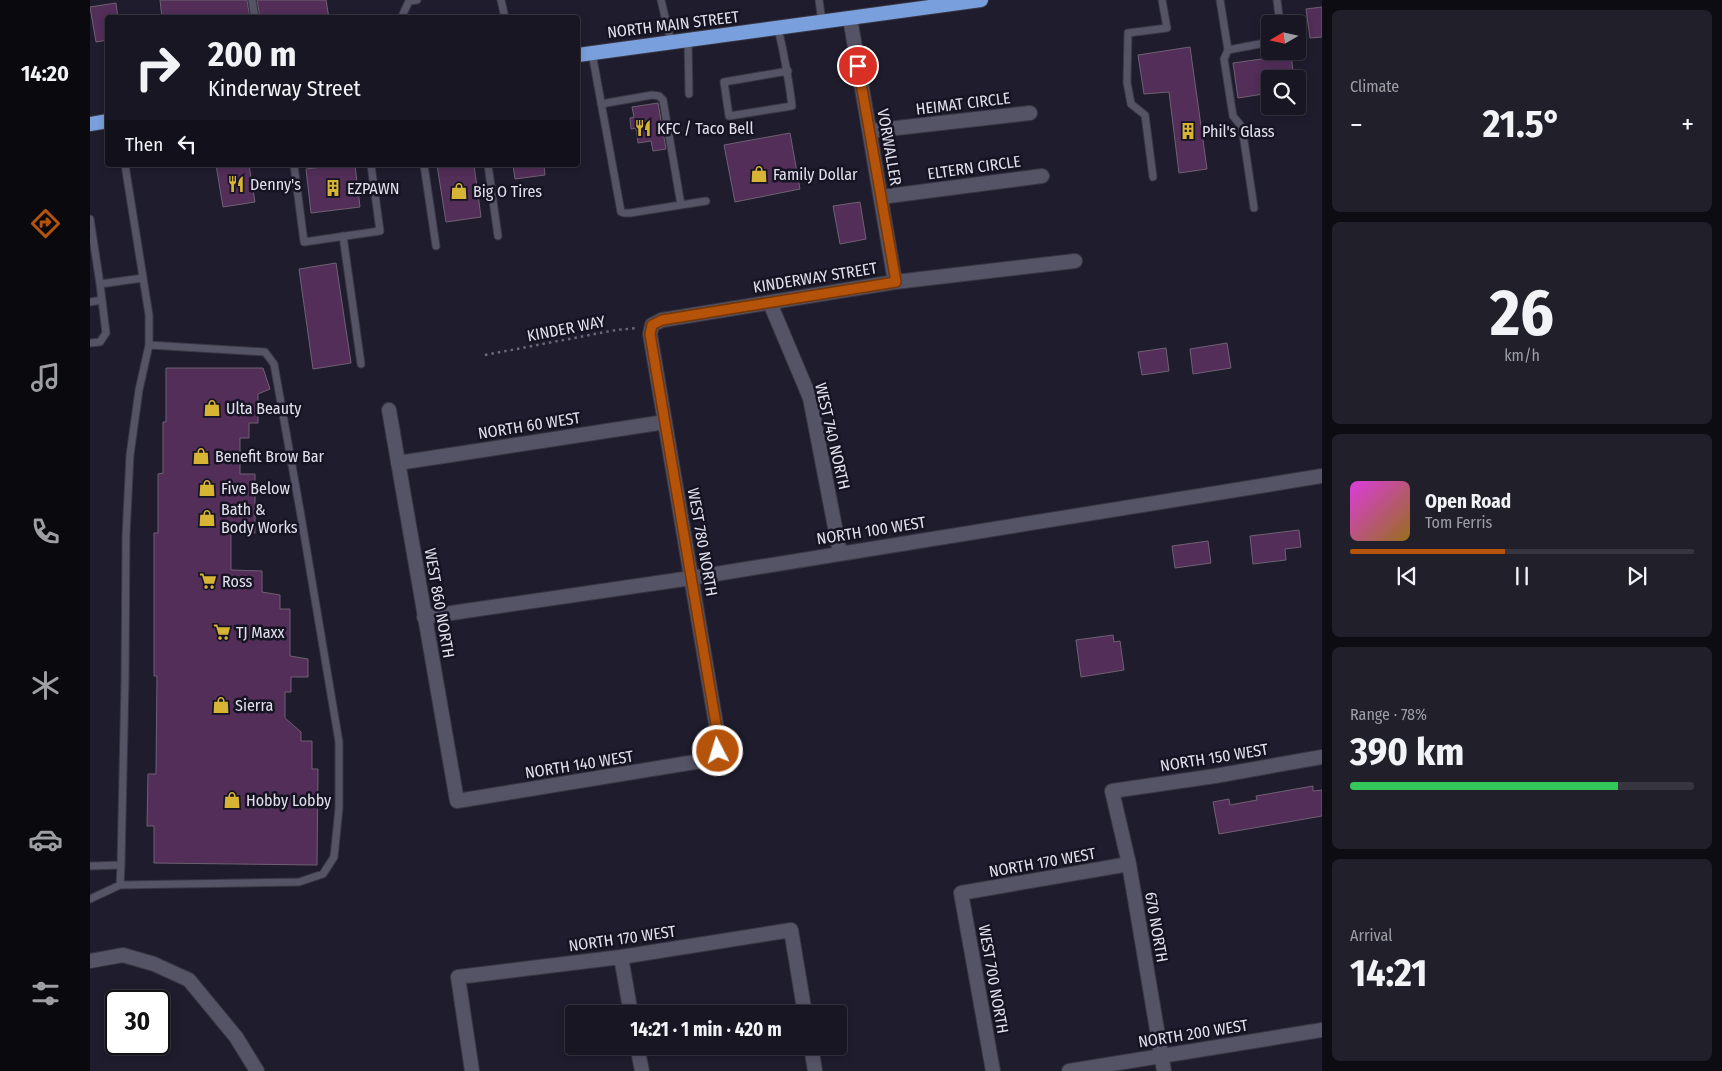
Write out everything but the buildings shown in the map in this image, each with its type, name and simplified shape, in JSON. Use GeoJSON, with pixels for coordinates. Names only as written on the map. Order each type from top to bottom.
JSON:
{"type":"FeatureCollection","features":[{"type":"Feature","properties":{"kind":"highway","name":"NORTH MAIN STREET"},"geometry":{"type":"LineString","coordinates":[[580,55],[981,0]]}},
{"type":"Feature","properties":{"kind":"highway"},"geometry":{"type":"LineString","coordinates":[[90,124],[105,122]]}},
{"type":"Feature","properties":{"kind":"street","name":"VORWALLER"},"geometry":{"type":"LineString","coordinates":[[850,18],[896,282]]}},
{"type":"Feature","properties":{"kind":"street","name":"HEIMAT CIRCLE"},"geometry":{"type":"LineString","coordinates":[[870,131],[1030,113]]}},
{"type":"Feature","properties":{"kind":"street","name":"ELTERN CIRCLE"},"geometry":{"type":"LineString","coordinates":[[881,197],[1042,176]]}},
{"type":"Feature","properties":{"kind":"street","name":"KINDERWAY STREET"},"geometry":{"type":"LineString","coordinates":[[652,325],[662,320],[724,309],[896,282],[1075,261]]}},
{"type":"Feature","properties":{"kind":"street","name":"WEST 740 NORTH"},"geometry":{"type":"LineString","coordinates":[[770,303],[810,398],[840,553]]}},
{"type":"Feature","properties":{"kind":"street","name":"WEST 780 NORTH"},"geometry":{"type":"LineString","coordinates":[[652,325],[650,334],[718,736],[718,751],[707,760]]}},
{"type":"Feature","properties":{"kind":"street","name":"WEST 860 NORTH"},"geometry":{"type":"LineString","coordinates":[[389,410],[457,801]]}},
{"type":"Feature","properties":{"kind":"street","name":"NORTH 60 WEST"},"geometry":{"type":"LineString","coordinates":[[398,463],[665,422]]}},
{"type":"Feature","properties":{"kind":"street","name":"NORTH 100 WEST"},"geometry":{"type":"LineString","coordinates":[[424,617],[691,578],[1322,476]]}},
{"type":"Feature","properties":{"kind":"street","name":"NORTH 150 WEST"},"geometry":{"type":"LineString","coordinates":[[1112,791],[1215,776],[1322,757]]}},
{"type":"Feature","properties":{"kind":"street","name":"NORTH 140 WEST"},"geometry":{"type":"LineString","coordinates":[[457,801],[707,760]]}},
{"type":"Feature","properties":{"kind":"street","name":"670 NORTH"},"geometry":{"type":"LineString","coordinates":[[1112,791],[1128,864],[1164,1071]]}},
{"type":"Feature","properties":{"kind":"street","name":"NORTH 170 WEST"},"geometry":{"type":"LineString","coordinates":[[961,894],[1128,864]]}},
{"type":"Feature","properties":{"kind":"street","name":"WEST 700 NORTH"},"geometry":{"type":"LineString","coordinates":[[961,894],[993,1071]]}},
{"type":"Feature","properties":{"kind":"street","name":"NORTH 170 WEST"},"geometry":{"type":"LineString","coordinates":[[472,1071],[458,977],[621,956],[791,930],[804,1005]]}},
{"type":"Feature","properties":{"kind":"street"},"geometry":{"type":"LineString","coordinates":[[90,961],[123,955],[154,964],[189,980],[236,1037],[257,1071]]}},
{"type":"Feature","properties":{"kind":"street"},"geometry":{"type":"LineString","coordinates":[[621,956],[629,1005]]}},
{"type":"Feature","properties":{"kind":"street","name":"NORTH 200 WEST"},"geometry":{"type":"LineString","coordinates":[[1069,1071],[1322,1030]]}},
{"type":"Feature","properties":{"kind":"street"},"geometry":{"type":"LineString","coordinates":[[639,1055],[642,1071]]}},
{"type":"Feature","properties":{"kind":"street"},"geometry":{"type":"LineString","coordinates":[[813,1055],[816,1071]]}},
{"type":"Feature","properties":{"kind":"lane"},"geometry":{"type":"LineString","coordinates":[[252,0],[254,15]]}},
{"type":"Feature","properties":{"kind":"lane"},"geometry":{"type":"LineString","coordinates":[[403,15],[409,1],[417,0]]}},
{"type":"Feature","properties":{"kind":"lane"},"geometry":{"type":"LineString","coordinates":[[502,0],[504,15]]}},
{"type":"Feature","properties":{"kind":"lane"},"geometry":{"type":"LineString","coordinates":[[660,0],[671,42]]}},
{"type":"Feature","properties":{"kind":"lane"},"geometry":{"type":"LineString","coordinates":[[819,0],[822,22]]}},
{"type":"Feature","properties":{"kind":"lane"},"geometry":{"type":"LineString","coordinates":[[1154,177],[1145,114],[1131,104],[1127,82],[1128,33],[1167,28],[1162,0]]}},
{"type":"Feature","properties":{"kind":"lane"},"geometry":{"type":"LineString","coordinates":[[1220,0],[1228,50],[1224,59],[1232,116],[1242,127],[1254,208]]}},
{"type":"Feature","properties":{"kind":"lane"},"geometry":{"type":"LineString","coordinates":[[1277,0],[1279,15]]}},
{"type":"Feature","properties":{"kind":"lane"},"geometry":{"type":"LineString","coordinates":[[778,28],[788,71],[792,106],[729,116],[724,82],[788,71]]}},
{"type":"Feature","properties":{"kind":"lane"},"geometry":{"type":"LineString","coordinates":[[688,40],[689,94]]}},
{"type":"Feature","properties":{"kind":"lane"},"geometry":{"type":"LineString","coordinates":[[1228,50],[1261,44]]}},
{"type":"Feature","properties":{"kind":"lane"},"geometry":{"type":"LineString","coordinates":[[592,52],[621,212],[624,214],[706,201]]}},
{"type":"Feature","properties":{"kind":"lane"},"geometry":{"type":"LineString","coordinates":[[601,104],[652,95],[659,96],[663,100],[682,205]]}},
{"type":"Feature","properties":{"kind":"lane"},"geometry":{"type":"LineString","coordinates":[[120,885],[126,536],[130,455],[139,390],[149,345],[149,315],[125,167]]}},
{"type":"Feature","properties":{"kind":"lane"},"geometry":{"type":"LineString","coordinates":[[294,167],[304,242],[380,231],[371,167]]}},
{"type":"Feature","properties":{"kind":"lane"},"geometry":{"type":"LineString","coordinates":[[424,167],[436,246]]}},
{"type":"Feature","properties":{"kind":"lane"},"geometry":{"type":"LineString","coordinates":[[488,167],[498,236]]}},
{"type":"Feature","properties":{"kind":"lane"},"geometry":{"type":"LineString","coordinates":[[90,220],[106,333],[100,342],[90,343]]}},
{"type":"Feature","properties":{"kind":"lane"},"geometry":{"type":"LineString","coordinates":[[343,236],[361,364]]}},
{"type":"Feature","properties":{"kind":"lane"},"geometry":{"type":"LineString","coordinates":[[100,284],[143,278]]}},
{"type":"Feature","properties":{"kind":"lane"},"geometry":{"type":"LineString","coordinates":[[90,302],[102,300]]}},
{"type":"Feature","properties":{"kind":"lane"},"geometry":{"type":"LineString","coordinates":[[90,899],[120,885],[299,882],[322,874],[334,857],[338,808],[339,742],[302,516],[274,364],[264,352],[149,345]]}},
{"type":"Feature","properties":{"kind":"lane"},"geometry":{"type":"LineString","coordinates":[[90,866],[121,865]]}},
{"type":"Feature","properties":{"kind":"path","name":"KINDER WAY"},"geometry":{"type":"LineString","coordinates":[[485,355],[652,325]]}},
{"type":"Feature","properties":{"kind":"place","name":"KFC / Taco Bell"},"geometry":{"type":"Point","coordinates":[643,128]}},
{"type":"Feature","properties":{"kind":"place","name":"Phil's Glass"},"geometry":{"type":"Point","coordinates":[1188,131]}},
{"type":"Feature","properties":{"kind":"place","name":"Family Dollar"},"geometry":{"type":"Point","coordinates":[759,174]}},
{"type":"Feature","properties":{"kind":"place","name":"Denny's"},"geometry":{"type":"Point","coordinates":[236,184]}},
{"type":"Feature","properties":{"kind":"place","name":"EZPAWN"},"geometry":{"type":"Point","coordinates":[333,188]}},
{"type":"Feature","properties":{"kind":"place","name":"Big O Tires"},"geometry":{"type":"Point","coordinates":[459,191]}},
{"type":"Feature","properties":{"kind":"place","name":"Ulta Beauty"},"geometry":{"type":"Point","coordinates":[212,408]}},
{"type":"Feature","properties":{"kind":"place","name":"Benefit Brow Bar"},"geometry":{"type":"Point","coordinates":[201,456]}},
{"type":"Feature","properties":{"kind":"place","name":"Five Below"},"geometry":{"type":"Point","coordinates":[207,488]}},
{"type":"Feature","properties":{"kind":"place","name":"Bath & Body Works"},"geometry":{"type":"Point","coordinates":[207,518]}},
{"type":"Feature","properties":{"kind":"place","name":"Ross"},"geometry":{"type":"Point","coordinates":[208,581]}},
{"type":"Feature","properties":{"kind":"place","name":"TJ Maxx"},"geometry":{"type":"Point","coordinates":[222,632]}},
{"type":"Feature","properties":{"kind":"place","name":"Sierra"},"geometry":{"type":"Point","coordinates":[221,705]}},
{"type":"Feature","properties":{"kind":"place","name":"Hobby Lobby"},"geometry":{"type":"Point","coordinates":[232,800]}},
{"type":"Feature","properties":{"kind":"route"},"geometry":{"type":"LineString","coordinates":[[718,751],[718,736],[650,334],[652,325],[662,320],[896,282],[858,66]]}}]}
